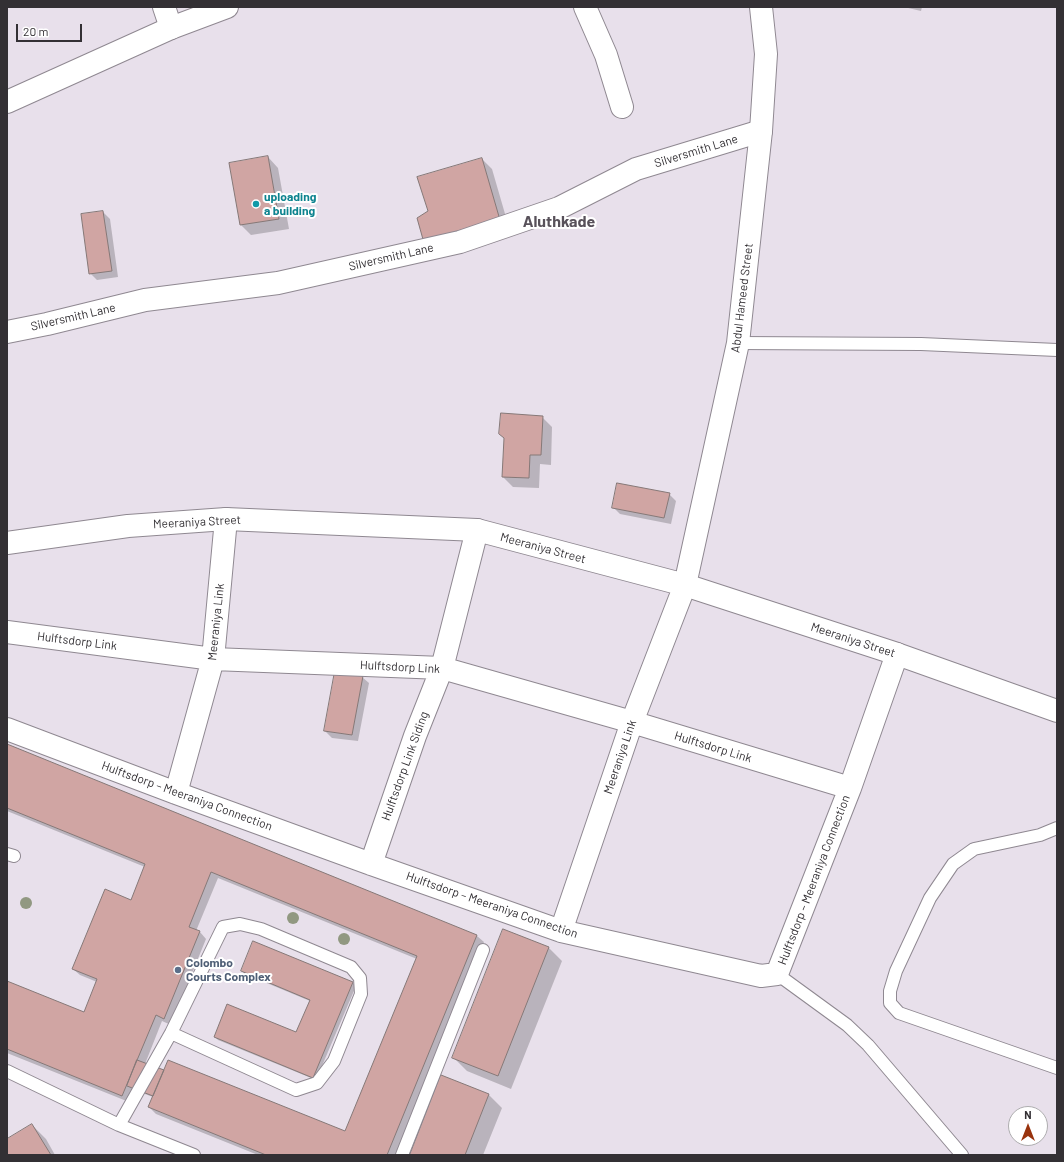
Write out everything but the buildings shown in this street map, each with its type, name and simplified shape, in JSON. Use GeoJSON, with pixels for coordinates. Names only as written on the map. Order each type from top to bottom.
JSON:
{"type":"FeatureCollection","features":[{"type":"Feature","properties":{"kind":"street"},"geometry":{"type":"LineString","coordinates":[[164,7],[171,28]]}},
{"type":"Feature","properties":{"kind":"street"},"geometry":{"type":"LineString","coordinates":[[7,102],[171,28],[227,7]]}},
{"type":"Feature","properties":{"kind":"street"},"geometry":{"type":"LineString","coordinates":[[585,7],[606,55],[622,107]]}},
{"type":"Feature","properties":{"kind":"street","name":"Abdul Hameed Street"},"geometry":{"type":"LineString","coordinates":[[685,585],[738,343],[761,131],[766,54],[761,7]]}},
{"type":"Feature","properties":{"kind":"street","name":"Silversmith Lane"},"geometry":{"type":"LineString","coordinates":[[7,332],[47,324],[145,300],[278,283],[460,242],[559,208],[636,170],[761,131]]}},
{"type":"Feature","properties":{"kind":"street","name":"Meeraniya Street"},"geometry":{"type":"LineString","coordinates":[[7,543],[128,526],[226,519],[477,530],[685,585],[897,654],[1057,711]]}},
{"type":"Feature","properties":{"kind":"street","name":"Meeraniya Link"},"geometry":{"type":"LineString","coordinates":[[176,793],[213,658],[226,519]]}},
{"type":"Feature","properties":{"kind":"street","name":"Hulftsdorp Link Siding"},"geometry":{"type":"LineString","coordinates":[[371,864],[415,736],[442,668],[477,530]]}},
{"type":"Feature","properties":{"kind":"street","name":"Meeraniya Link"},"geometry":{"type":"LineString","coordinates":[[561,931],[632,722],[685,585]]}},
{"type":"Feature","properties":{"kind":"street","name":"Hulftsdorp Link"},"geometry":{"type":"LineString","coordinates":[[7,632],[213,658],[442,668],[632,722],[850,788]]}},
{"type":"Feature","properties":{"kind":"street","name":"Hulftsdorp – Meeraniya Connection"},"geometry":{"type":"LineString","coordinates":[[7,729],[176,793],[561,931],[761,976],[777,974],[850,788],[897,654]]}},
{"type":"Feature","properties":{"kind":"lane"},"geometry":{"type":"LineString","coordinates":[[738,343],[921,344],[1057,350]]}},
{"type":"Feature","properties":{"kind":"lane"},"geometry":{"type":"LineString","coordinates":[[1057,828],[1040,835],[974,849],[953,864],[930,898],[896,972],[890,991],[890,1003],[899,1013],[1057,1068]]}},
{"type":"Feature","properties":{"kind":"lane"},"geometry":{"type":"LineString","coordinates":[[118,1125],[171,1033],[223,928],[240,924],[262,929],[351,967],[360,978],[361,994],[334,1061],[317,1083],[296,1090],[171,1033]]}},
{"type":"Feature","properties":{"kind":"lane"},"geometry":{"type":"LineString","coordinates":[[402,1155],[483,950]]}},
{"type":"Feature","properties":{"kind":"lane"},"geometry":{"type":"LineString","coordinates":[[777,974],[847,1025],[868,1045],[962,1155]]}},
{"type":"Feature","properties":{"kind":"lane"},"geometry":{"type":"LineString","coordinates":[[7,1071],[118,1125],[194,1155]]}},
{"type":"Feature","properties":{"kind":"place","name":"uploading a building"},"geometry":{"type":"Point","coordinates":[256,204]}},
{"type":"Feature","properties":{"kind":"place","name":"Colombo Courts Complex"},"geometry":{"type":"Point","coordinates":[178,970]}},
{"type":"Feature","properties":{"kind":"district","name":"Aluthkade"},"geometry":{"type":"Point","coordinates":[559,222]}}]}
